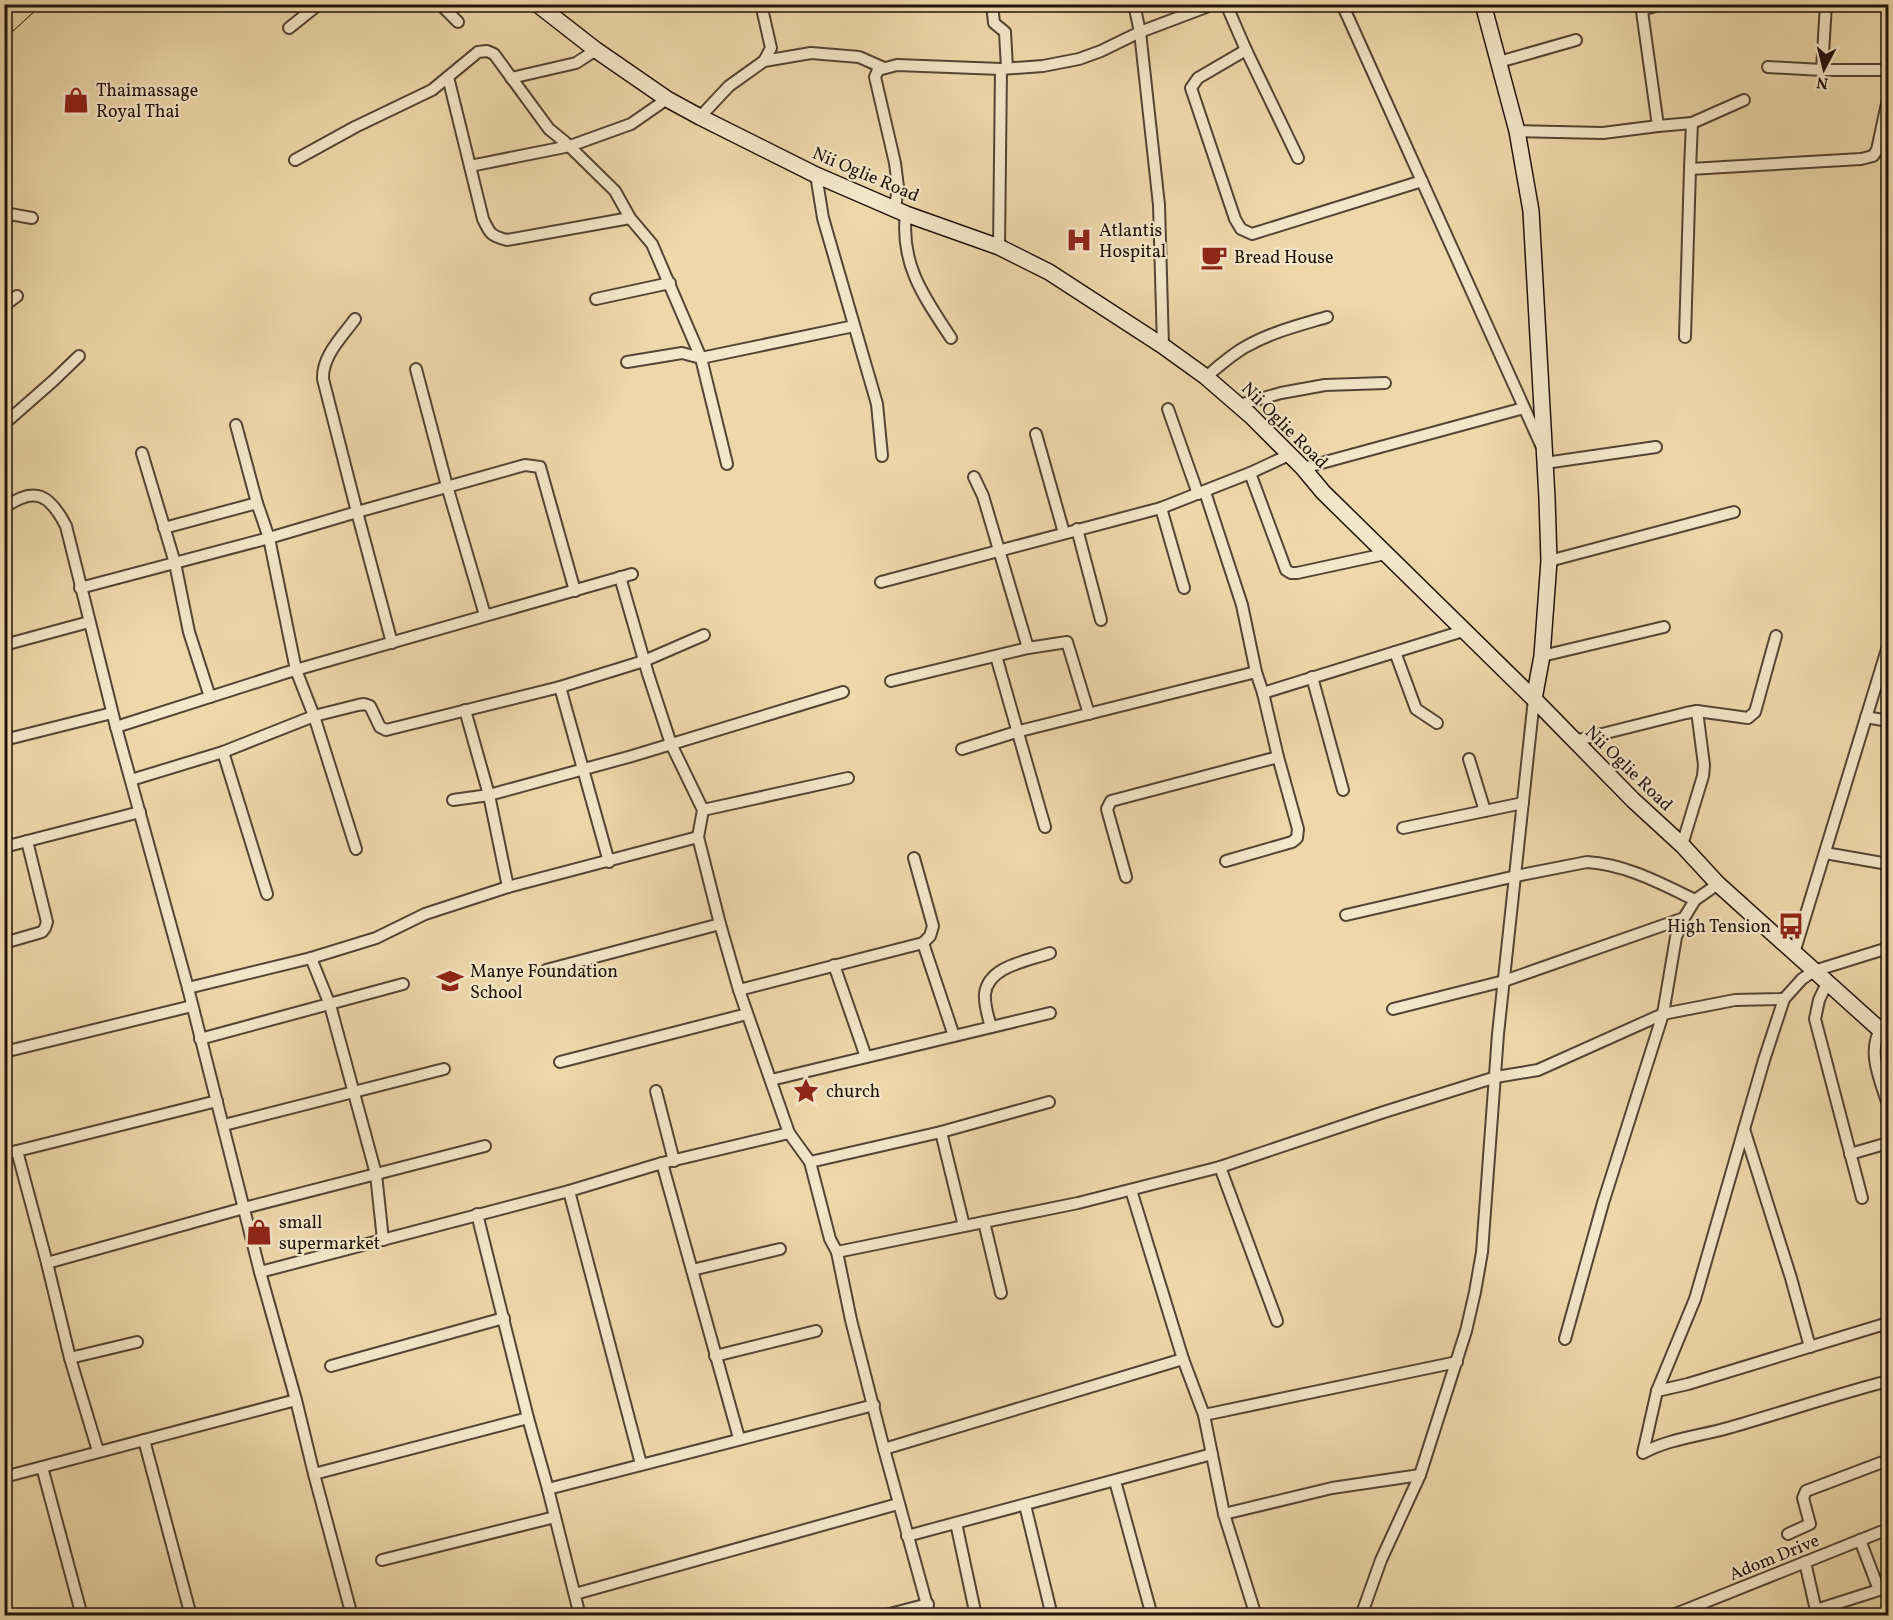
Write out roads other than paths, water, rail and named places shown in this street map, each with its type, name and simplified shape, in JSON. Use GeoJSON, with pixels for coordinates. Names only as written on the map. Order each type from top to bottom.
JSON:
{"type":"FeatureCollection","features":[{"type":"Feature","properties":{"kind":"highway"},"geometry":{"type":"LineString","coordinates":[[4,25],[27,4]]}},
{"type":"Feature","properties":{"kind":"street"},"geometry":{"type":"LineString","coordinates":[[289,28],[319,4]]}},
{"type":"Feature","properties":{"kind":"street"},"geometry":{"type":"LineString","coordinates":[[440,4],[458,22]]}},
{"type":"Feature","properties":{"kind":"street","name":"Nii Oglie Road"},"geometry":{"type":"LineString","coordinates":[[537,4],[596,50],[667,99],[816,175],[901,211],[999,247],[1048,272],[1206,377],[1239,405],[1289,454],[1323,492],[1719,884],[1814,971],[1886,1031]]}},
{"type":"Feature","properties":{"kind":"street"},"geometry":{"type":"LineString","coordinates":[[761,4],[771,48],[764,61]]}},
{"type":"Feature","properties":{"kind":"street"},"geometry":{"type":"LineString","coordinates":[[992,4],[994,23],[1005,32],[999,247]]}},
{"type":"Feature","properties":{"kind":"street"},"geometry":{"type":"LineString","coordinates":[[1134,4],[1140,32],[1159,205],[1162,346]]}},
{"type":"Feature","properties":{"kind":"street"},"geometry":{"type":"LineString","coordinates":[[951,338],[925,299],[907,256],[895,163],[875,77],[878,70],[897,65],[1004,69],[1043,66],[1101,51],[1140,32],[1214,4]]}},
{"type":"Feature","properties":{"kind":"street"},"geometry":{"type":"LineString","coordinates":[[1226,4],[1298,158]]}},
{"type":"Feature","properties":{"kind":"street"},"geometry":{"type":"LineString","coordinates":[[1358,4],[1343,7],[1545,458]]}},
{"type":"Feature","properties":{"kind":"street"},"geometry":{"type":"LineString","coordinates":[[1361,1616],[1380,1560],[1420,1475],[1457,1362],[1475,1292],[1482,1252],[1498,1034],[1534,699],[1542,656],[1549,561],[1531,211],[1517,131],[1482,4]]}},
{"type":"Feature","properties":{"kind":"street"},"geometry":{"type":"LineString","coordinates":[[1658,126],[1641,7],[1661,4]]}},
{"type":"Feature","properties":{"kind":"street"},"geometry":{"type":"LineString","coordinates":[[1822,70],[1826,4]]}},
{"type":"Feature","properties":{"kind":"street"},"geometry":{"type":"LineString","coordinates":[[1499,62],[1576,40]]}},
{"type":"Feature","properties":{"kind":"street"},"geometry":{"type":"LineString","coordinates":[[511,78],[576,63],[596,50]]}},
{"type":"Feature","properties":{"kind":"street"},"geometry":{"type":"LineString","coordinates":[[1246,50],[1198,78],[1191,88],[1235,219],[1241,229],[1252,234],[1422,181]]}},
{"type":"Feature","properties":{"kind":"street"},"geometry":{"type":"LineString","coordinates":[[295,160],[355,127],[432,90],[478,52],[487,51],[494,54],[549,129],[570,146],[615,191],[630,218],[652,244],[700,358],[727,464]]}},
{"type":"Feature","properties":{"kind":"street"},"geometry":{"type":"LineString","coordinates":[[700,117],[729,86],[764,61],[811,53],[859,57],[884,68]]}},
{"type":"Feature","properties":{"kind":"street"},"geometry":{"type":"LineString","coordinates":[[1768,67],[1888,70]]}},
{"type":"Feature","properties":{"kind":"street"},"geometry":{"type":"LineString","coordinates":[[448,77],[483,219],[494,237],[507,240],[630,218]]}},
{"type":"Feature","properties":{"kind":"street"},"geometry":{"type":"LineString","coordinates":[[470,166],[570,146],[631,124],[667,99]]}},
{"type":"Feature","properties":{"kind":"street"},"geometry":{"type":"LineString","coordinates":[[1690,169],[1861,159],[1873,156],[1877,150],[1888,99]]}},
{"type":"Feature","properties":{"kind":"street"},"geometry":{"type":"LineString","coordinates":[[1517,131],[1603,133],[1692,123],[1744,100]]}},
{"type":"Feature","properties":{"kind":"street"},"geometry":{"type":"LineString","coordinates":[[1685,337],[1692,123]]}},
{"type":"Feature","properties":{"kind":"street"},"geometry":{"type":"LineString","coordinates":[[816,175],[823,218],[877,404],[882,456]]}},
{"type":"Feature","properties":{"kind":"street"},"geometry":{"type":"LineString","coordinates":[[4,213],[32,218]]}},
{"type":"Feature","properties":{"kind":"street"},"geometry":{"type":"LineString","coordinates":[[596,299],[670,283]]}},
{"type":"Feature","properties":{"kind":"street"},"geometry":{"type":"LineString","coordinates":[[4,306],[17,296]]}},
{"type":"Feature","properties":{"kind":"street"},"geometry":{"type":"LineString","coordinates":[[1206,377],[1248,345],[1272,334],[1327,317]]}},
{"type":"Feature","properties":{"kind":"street"},"geometry":{"type":"LineString","coordinates":[[355,319],[326,359],[322,369],[323,379],[392,643]]}},
{"type":"Feature","properties":{"kind":"street"},"geometry":{"type":"LineString","coordinates":[[627,362],[682,353],[700,358],[854,326]]}},
{"type":"Feature","properties":{"kind":"street"},"geometry":{"type":"LineString","coordinates":[[4,424],[79,356]]}},
{"type":"Feature","properties":{"kind":"street"},"geometry":{"type":"LineString","coordinates":[[416,369],[485,615]]}},
{"type":"Feature","properties":{"kind":"street"},"geometry":{"type":"LineString","coordinates":[[1239,405],[1281,393],[1325,385],[1385,383]]}},
{"type":"Feature","properties":{"kind":"street"},"geometry":{"type":"LineString","coordinates":[[1303,468],[1524,408]]}},
{"type":"Feature","properties":{"kind":"street"},"geometry":{"type":"LineString","coordinates":[[1168,409],[1242,605],[1256,672],[1298,829],[1297,838],[1293,842],[1226,861]]}},
{"type":"Feature","properties":{"kind":"street"},"geometry":{"type":"LineString","coordinates":[[236,425],[256,503],[269,538],[296,670],[314,716],[356,849]]}},
{"type":"Feature","properties":{"kind":"street"},"geometry":{"type":"LineString","coordinates":[[1036,434],[1064,533]]}},
{"type":"Feature","properties":{"kind":"street"},"geometry":{"type":"LineString","coordinates":[[1545,458],[1656,447]]}},
{"type":"Feature","properties":{"kind":"street"},"geometry":{"type":"LineString","coordinates":[[142,453],[175,563],[189,632],[210,697]]}},
{"type":"Feature","properties":{"kind":"street"},"geometry":{"type":"LineString","coordinates":[[881,582],[1161,508],[1250,473],[1289,454]]}},
{"type":"Feature","properties":{"kind":"street"},"geometry":{"type":"LineString","coordinates":[[80,588],[269,538],[525,465],[540,467],[575,591]]}},
{"type":"Feature","properties":{"kind":"street"},"geometry":{"type":"LineString","coordinates":[[1250,473],[1286,570],[1297,573],[1385,554]]}},
{"type":"Feature","properties":{"kind":"street"},"geometry":{"type":"LineString","coordinates":[[974,477],[983,496],[1028,648]]}},
{"type":"Feature","properties":{"kind":"street"},"geometry":{"type":"LineString","coordinates":[[4,508],[29,496],[42,496],[52,504],[66,526],[112,712],[188,988],[260,1272],[352,1616]]}},
{"type":"Feature","properties":{"kind":"street"},"geometry":{"type":"LineString","coordinates":[[164,528],[256,503]]}},
{"type":"Feature","properties":{"kind":"street"},"geometry":{"type":"LineString","coordinates":[[1161,508],[1185,588]]}},
{"type":"Feature","properties":{"kind":"street"},"geometry":{"type":"LineString","coordinates":[[1549,561],[1734,512]]}},
{"type":"Feature","properties":{"kind":"street"},"geometry":{"type":"LineString","coordinates":[[1077,529],[1101,620]]}},
{"type":"Feature","properties":{"kind":"street"},"geometry":{"type":"LineString","coordinates":[[116,727],[296,670],[632,574]]}},
{"type":"Feature","properties":{"kind":"street"},"geometry":{"type":"LineString","coordinates":[[620,578],[671,744],[704,810],[698,837],[739,990],[789,1133],[810,1162],[830,1239],[837,1252],[851,1320],[898,1504],[929,1610],[882,1616]]}},
{"type":"Feature","properties":{"kind":"street"},"geometry":{"type":"LineString","coordinates":[[4,645],[89,622]]}},
{"type":"Feature","properties":{"kind":"street"},"geometry":{"type":"LineString","coordinates":[[1542,656],[1664,627]]}},
{"type":"Feature","properties":{"kind":"street"},"geometry":{"type":"LineString","coordinates":[[1263,693],[1463,631]]}},
{"type":"Feature","properties":{"kind":"street"},"geometry":{"type":"LineString","coordinates":[[131,780],[223,752],[314,716],[364,704],[370,706],[380,727],[386,730],[560,687],[644,661],[704,635]]}},
{"type":"Feature","properties":{"kind":"street"},"geometry":{"type":"LineString","coordinates":[[1574,741],[1697,711],[1748,718],[1752,716],[1776,636]]}},
{"type":"Feature","properties":{"kind":"street"},"geometry":{"type":"LineString","coordinates":[[891,681],[1028,648],[1068,642],[1089,714]]}},
{"type":"Feature","properties":{"kind":"street"},"geometry":{"type":"LineString","coordinates":[[1794,953],[1888,646]]}},
{"type":"Feature","properties":{"kind":"street"},"geometry":{"type":"LineString","coordinates":[[1395,652],[1416,709],[1437,723]]}},
{"type":"Feature","properties":{"kind":"street"},"geometry":{"type":"LineString","coordinates":[[996,656],[1045,827]]}},
{"type":"Feature","properties":{"kind":"street"},"geometry":{"type":"LineString","coordinates":[[963,749],[1017,732],[1256,672]]}},
{"type":"Feature","properties":{"kind":"street"},"geometry":{"type":"LineString","coordinates":[[1312,677],[1343,790]]}},
{"type":"Feature","properties":{"kind":"street"},"geometry":{"type":"LineString","coordinates":[[560,687],[609,862]]}},
{"type":"Feature","properties":{"kind":"street"},"geometry":{"type":"LineString","coordinates":[[453,800],[489,795],[671,744],[843,692]]}},
{"type":"Feature","properties":{"kind":"street"},"geometry":{"type":"LineString","coordinates":[[465,710],[489,795],[508,887]]}},
{"type":"Feature","properties":{"kind":"street"},"geometry":{"type":"LineString","coordinates":[[1682,845],[1704,765],[1697,711]]}},
{"type":"Feature","properties":{"kind":"street"},"geometry":{"type":"LineString","coordinates":[[4,740],[112,712]]}},
{"type":"Feature","properties":{"kind":"street"},"geometry":{"type":"LineString","coordinates":[[1866,717],[1888,721]]}},
{"type":"Feature","properties":{"kind":"street"},"geometry":{"type":"LineString","coordinates":[[223,752],[267,894]]}},
{"type":"Feature","properties":{"kind":"street"},"geometry":{"type":"LineString","coordinates":[[1126,877],[1107,808],[1111,801],[1278,757]]}},
{"type":"Feature","properties":{"kind":"street"},"geometry":{"type":"LineString","coordinates":[[1469,759],[1485,811]]}},
{"type":"Feature","properties":{"kind":"street"},"geometry":{"type":"LineString","coordinates":[[704,810],[848,778]]}},
{"type":"Feature","properties":{"kind":"street"},"geometry":{"type":"LineString","coordinates":[[1403,828],[1523,803]]}},
{"type":"Feature","properties":{"kind":"street"},"geometry":{"type":"LineString","coordinates":[[4,847],[140,812]]}},
{"type":"Feature","properties":{"kind":"street"},"geometry":{"type":"LineString","coordinates":[[188,988],[312,958],[376,938],[425,914],[508,887],[698,837]]}},
{"type":"Feature","properties":{"kind":"street"},"geometry":{"type":"LineString","coordinates":[[4,943],[42,932],[45,928],[46,922],[27,841]]}},
{"type":"Feature","properties":{"kind":"street"},"geometry":{"type":"LineString","coordinates":[[1825,853],[1888,864]]}},
{"type":"Feature","properties":{"kind":"street"},"geometry":{"type":"LineString","coordinates":[[739,990],[923,943],[930,936],[933,926],[914,858]]}},
{"type":"Feature","properties":{"kind":"street"},"geometry":{"type":"LineString","coordinates":[[1346,915],[1587,862],[1599,862],[1657,882],[1695,900]]}},
{"type":"Feature","properties":{"kind":"street"},"geometry":{"type":"LineString","coordinates":[[1565,1340],[1603,1203],[1663,1014],[1676,937],[1695,900],[1719,884]]}},
{"type":"Feature","properties":{"kind":"street"},"geometry":{"type":"LineString","coordinates":[[1393,1009],[1504,981],[1684,918]]}},
{"type":"Feature","properties":{"kind":"street"},"geometry":{"type":"LineString","coordinates":[[546,970],[720,924]]}},
{"type":"Feature","properties":{"kind":"street"},"geometry":{"type":"LineString","coordinates":[[923,943],[954,1036]]}},
{"type":"Feature","properties":{"kind":"street"},"geometry":{"type":"LineString","coordinates":[[1888,948],[1814,971],[1802,979],[1785,999],[1764,1060],[1695,1299],[1657,1390],[1643,1453],[1653,1447],[1888,1382]]}},
{"type":"Feature","properties":{"kind":"street"},"geometry":{"type":"LineString","coordinates":[[991,1027],[985,1003],[985,993],[989,982],[997,973],[1050,953]]}},
{"type":"Feature","properties":{"kind":"street"},"geometry":{"type":"LineString","coordinates":[[312,958],[330,1005],[376,1174],[383,1240]]}},
{"type":"Feature","properties":{"kind":"street"},"geometry":{"type":"LineString","coordinates":[[834,965],[866,1057]]}},
{"type":"Feature","properties":{"kind":"street"},"geometry":{"type":"LineString","coordinates":[[1827,982],[1819,999],[1815,1019],[1862,1198]]}},
{"type":"Feature","properties":{"kind":"street"},"geometry":{"type":"LineString","coordinates":[[200,1039],[403,984]]}},
{"type":"Feature","properties":{"kind":"street"},"geometry":{"type":"LineString","coordinates":[[837,1252],[1078,1203],[1220,1167],[1496,1077],[1538,1070],[1663,1014],[1735,1000],[1785,999]]}},
{"type":"Feature","properties":{"kind":"street"},"geometry":{"type":"LineString","coordinates":[[4,1052],[192,1006]]}},
{"type":"Feature","properties":{"kind":"street"},"geometry":{"type":"LineString","coordinates":[[771,1080],[1050,1013]]}},
{"type":"Feature","properties":{"kind":"street"},"geometry":{"type":"LineString","coordinates":[[560,1062],[747,1014]]}},
{"type":"Feature","properties":{"kind":"street"},"geometry":{"type":"LineString","coordinates":[[1886,1031],[1874,1041],[1874,1054],[1888,1105]]}},
{"type":"Feature","properties":{"kind":"street"},"geometry":{"type":"LineString","coordinates":[[224,1125],[444,1069]]}},
{"type":"Feature","properties":{"kind":"street"},"geometry":{"type":"LineString","coordinates":[[656,1091],[674,1161]]}},
{"type":"Feature","properties":{"kind":"street"},"geometry":{"type":"LineString","coordinates":[[4,1154],[217,1101]]}},
{"type":"Feature","properties":{"kind":"street"},"geometry":{"type":"LineString","coordinates":[[810,1162],[941,1132],[1049,1102]]}},
{"type":"Feature","properties":{"kind":"street"},"geometry":{"type":"LineString","coordinates":[[1744,1128],[1810,1347]]}},
{"type":"Feature","properties":{"kind":"street"},"geometry":{"type":"LineString","coordinates":[[941,1132],[964,1226]]}},
{"type":"Feature","properties":{"kind":"street"},"geometry":{"type":"LineString","coordinates":[[260,1272],[569,1191],[662,1163],[789,1133]]}},
{"type":"Feature","properties":{"kind":"street"},"geometry":{"type":"LineString","coordinates":[[1850,1154],[1888,1143]]}},
{"type":"Feature","properties":{"kind":"street"},"geometry":{"type":"LineString","coordinates":[[47,1263],[244,1208],[485,1146]]}},
{"type":"Feature","properties":{"kind":"street"},"geometry":{"type":"LineString","coordinates":[[17,1151],[70,1358],[98,1451]]}},
{"type":"Feature","properties":{"kind":"street"},"geometry":{"type":"LineString","coordinates":[[662,1163],[739,1438]]}},
{"type":"Feature","properties":{"kind":"street"},"geometry":{"type":"LineString","coordinates":[[1220,1167],[1277,1321]]}},
{"type":"Feature","properties":{"kind":"street"},"geometry":{"type":"LineString","coordinates":[[1131,1190],[1183,1359],[1204,1415],[1224,1514],[1256,1616]]}},
{"type":"Feature","properties":{"kind":"street"},"geometry":{"type":"LineString","coordinates":[[569,1191],[641,1464]]}},
{"type":"Feature","properties":{"kind":"street"},"geometry":{"type":"LineString","coordinates":[[477,1214],[580,1616]]}},
{"type":"Feature","properties":{"kind":"street"},"geometry":{"type":"LineString","coordinates":[[984,1222],[1001,1293]]}},
{"type":"Feature","properties":{"kind":"street"},"geometry":{"type":"LineString","coordinates":[[692,1270],[780,1250]]}},
{"type":"Feature","properties":{"kind":"street"},"geometry":{"type":"LineString","coordinates":[[331,1366],[504,1318]]}},
{"type":"Feature","properties":{"kind":"street"},"geometry":{"type":"LineString","coordinates":[[1657,1390],[1688,1384],[1888,1323]]}},
{"type":"Feature","properties":{"kind":"street"},"geometry":{"type":"LineString","coordinates":[[715,1356],[816,1330]]}},
{"type":"Feature","properties":{"kind":"street"},"geometry":{"type":"LineString","coordinates":[[70,1358],[137,1342]]}},
{"type":"Feature","properties":{"kind":"street"},"geometry":{"type":"LineString","coordinates":[[884,1449],[1183,1359]]}},
{"type":"Feature","properties":{"kind":"street"},"geometry":{"type":"LineString","coordinates":[[1204,1415],[1457,1362]]}},
{"type":"Feature","properties":{"kind":"street"},"geometry":{"type":"LineString","coordinates":[[4,1477],[296,1400]]}},
{"type":"Feature","properties":{"kind":"street"},"geometry":{"type":"LineString","coordinates":[[548,1488],[873,1405]]}},
{"type":"Feature","properties":{"kind":"street"},"geometry":{"type":"LineString","coordinates":[[314,1474],[528,1418]]}},
{"type":"Feature","properties":{"kind":"street"},"geometry":{"type":"LineString","coordinates":[[144,1440],[190,1616]]}},
{"type":"Feature","properties":{"kind":"street"},"geometry":{"type":"LineString","coordinates":[[908,1536],[1212,1454]]}},
{"type":"Feature","properties":{"kind":"street"},"geometry":{"type":"LineString","coordinates":[[1788,1534],[1810,1524],[1803,1498],[1806,1491],[1888,1460]]}},
{"type":"Feature","properties":{"kind":"street"},"geometry":{"type":"LineString","coordinates":[[42,1467],[82,1616]]}},
{"type":"Feature","properties":{"kind":"street"},"geometry":{"type":"LineString","coordinates":[[1224,1514],[1332,1488],[1420,1475]]}},
{"type":"Feature","properties":{"kind":"street"},"geometry":{"type":"LineString","coordinates":[[1116,1481],[1152,1616]]}},
{"type":"Feature","properties":{"kind":"street"},"geometry":{"type":"LineString","coordinates":[[575,1594],[898,1504]]}},
{"type":"Feature","properties":{"kind":"street"},"geometry":{"type":"LineString","coordinates":[[1025,1505],[1052,1616]]}},
{"type":"Feature","properties":{"kind":"street"},"geometry":{"type":"LineString","coordinates":[[382,1560],[555,1517]]}},
{"type":"Feature","properties":{"kind":"street"},"geometry":{"type":"LineString","coordinates":[[956,1523],[976,1616]]}},
{"type":"Feature","properties":{"kind":"street","name":"Adom Drive"},"geometry":{"type":"LineString","coordinates":[[1673,1615],[1888,1529]]}},
{"type":"Feature","properties":{"kind":"street"},"geometry":{"type":"LineString","coordinates":[[1805,1562],[1817,1613],[1880,1590],[1860,1540]]}},
{"type":"Feature","properties":{"kind":"place","name":"Thaimassage Royal Thai"},"geometry":{"type":"Point","coordinates":[76,100]}},
{"type":"Feature","properties":{"kind":"place","name":"Atlantis Hospital"},"geometry":{"type":"Point","coordinates":[1079,240]}},
{"type":"Feature","properties":{"kind":"place","name":"Bread House"},"geometry":{"type":"Point","coordinates":[1214,257]}},
{"type":"Feature","properties":{"kind":"place","name":"High Tension"},"geometry":{"type":"Point","coordinates":[1791,926]}},
{"type":"Feature","properties":{"kind":"place","name":"Manye Foundation School"},"geometry":{"type":"Point","coordinates":[450,981]}},
{"type":"Feature","properties":{"kind":"place","name":"church"},"geometry":{"type":"Point","coordinates":[806,1091]}},
{"type":"Feature","properties":{"kind":"place","name":"small supermarket"},"geometry":{"type":"Point","coordinates":[259,1232]}}]}
